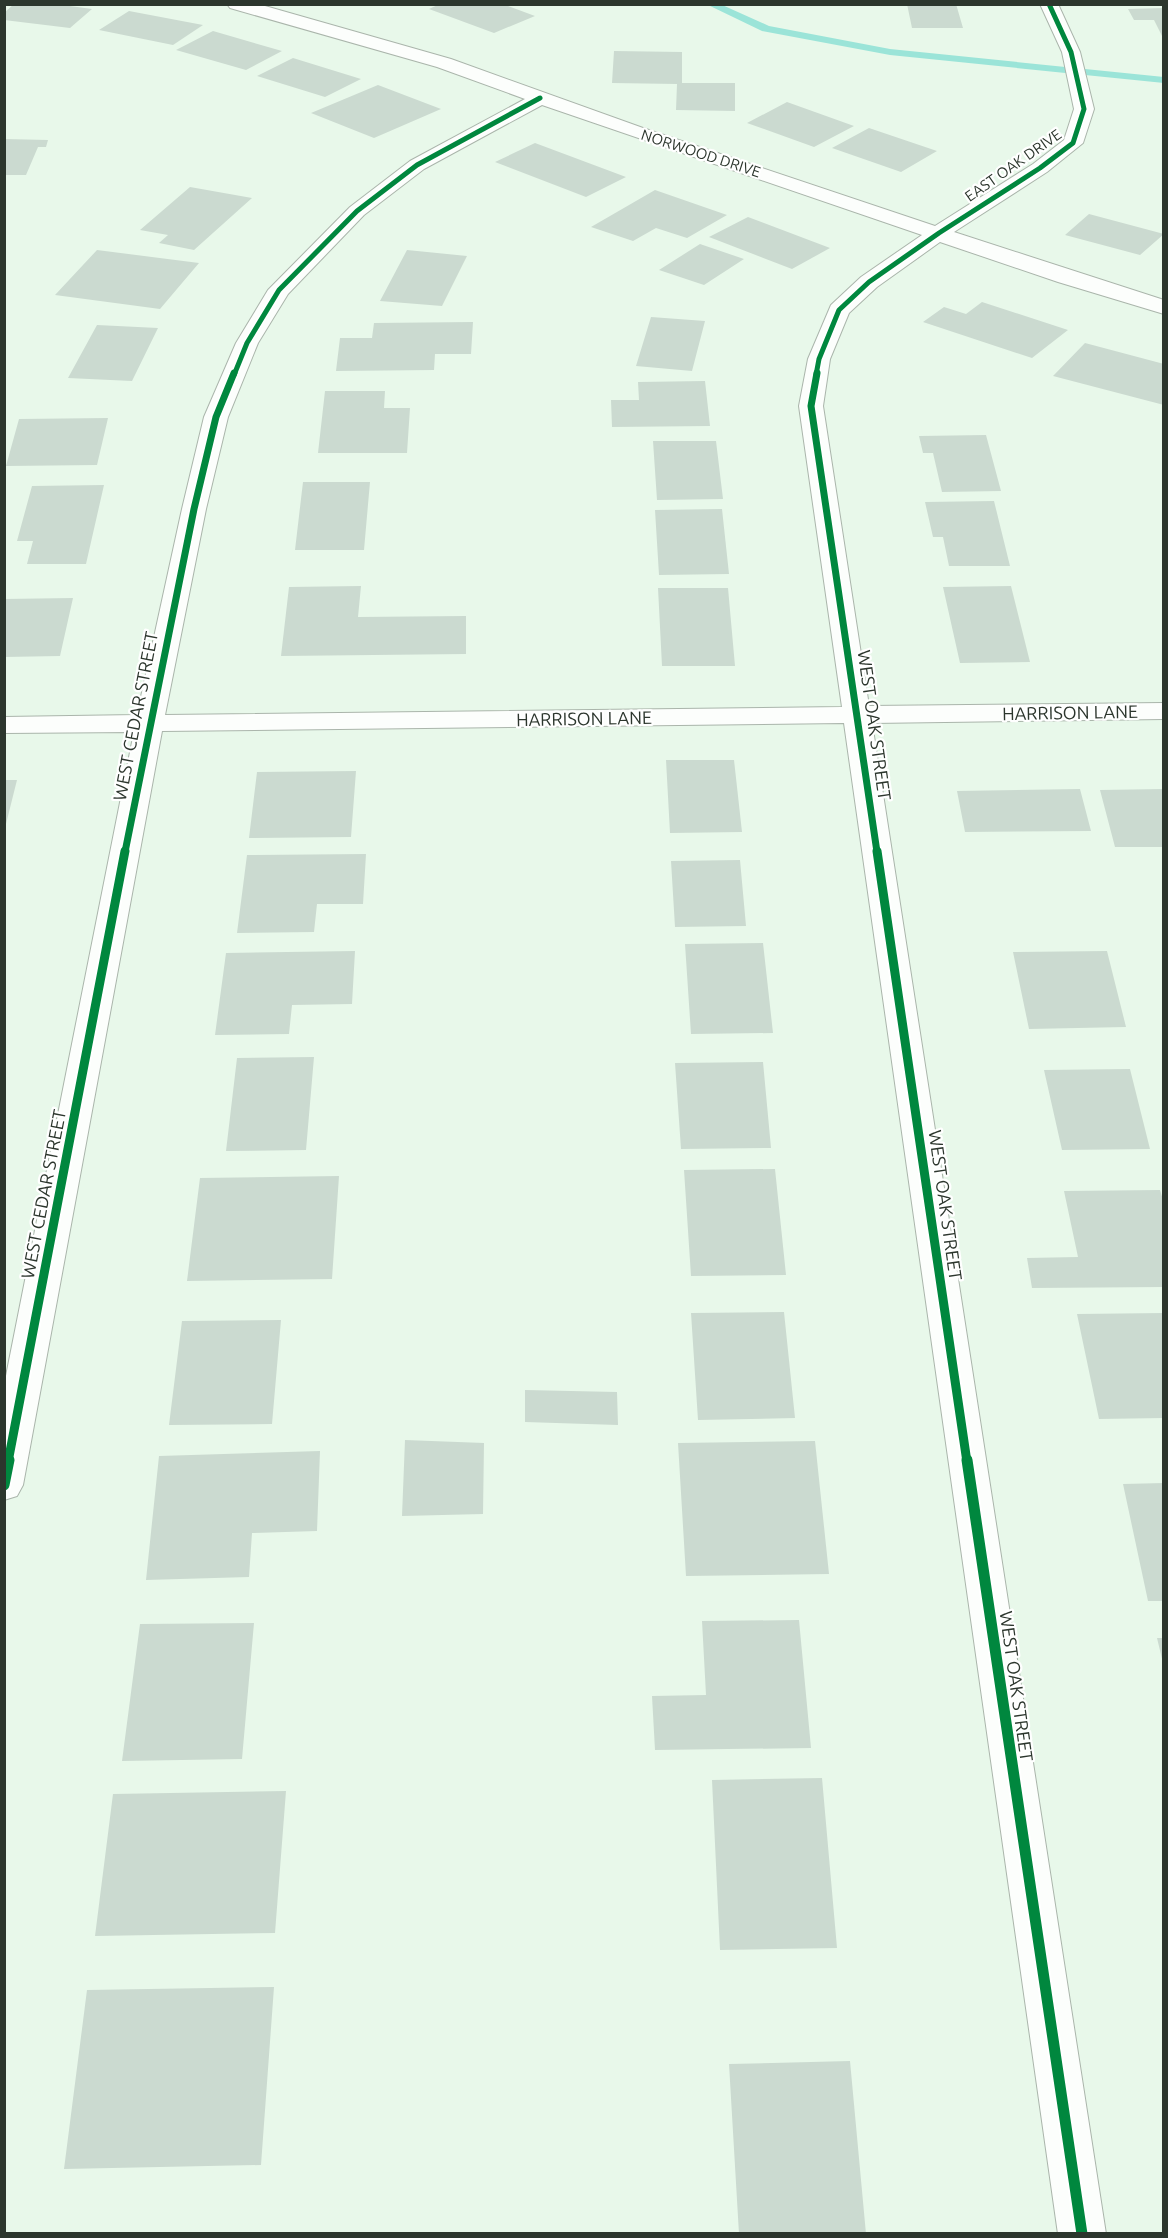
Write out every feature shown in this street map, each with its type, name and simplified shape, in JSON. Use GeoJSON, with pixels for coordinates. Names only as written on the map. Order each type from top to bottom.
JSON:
{"type":"FeatureCollection","features":[{"type":"Feature","properties":{"kind":"street","name":"NORWOOD DRIVE"},"geometry":{"type":"LineString","coordinates":[[236,4],[444,63],[540,98],[1164,307]]}},
{"type":"Feature","properties":{"kind":"street","name":"EAST OAK DRIVE"},"geometry":{"type":"LineString","coordinates":[[939,233],[1024,179],[1073,143],[1084,109],[1071,52],[1049,4]]}},
{"type":"Feature","properties":{"kind":"street","name":"WEST CEDAR STREET"},"geometry":{"type":"LineString","coordinates":[[4,1485],[149,724],[194,509],[216,417],[247,343],[279,290],[357,211],[417,165],[540,98]]}},
{"type":"Feature","properties":{"kind":"street","name":"WEST OAK STREET"},"geometry":{"type":"LineString","coordinates":[[939,233],[869,282],[840,310],[819,359],[811,406],[1082,2234]]}},
{"type":"Feature","properties":{"kind":"street","name":"HARRISON LANE"},"geometry":{"type":"LineString","coordinates":[[4,725],[1164,711]]}},
{"type":"Feature","properties":{"kind":"building"},"geometry":{"type":"Polygon","coordinates":[[[14,4],[55,4],[92,9],[70,28],[4,20],[4,13],[14,4]]]}},
{"type":"Feature","properties":{"kind":"building"},"geometry":{"type":"Polygon","coordinates":[[[440,4],[503,4],[535,16],[494,33],[429,9],[440,4]]]}},
{"type":"Feature","properties":{"kind":"building"},"geometry":{"type":"Polygon","coordinates":[[[907,4],[956,4],[963,28],[912,28],[907,4]]]}},
{"type":"Feature","properties":{"kind":"building"},"geometry":{"type":"Polygon","coordinates":[[[1164,8],[1164,40],[1154,20],[1134,20],[1128,9],[1164,8]]]}},
{"type":"Feature","properties":{"kind":"building"},"geometry":{"type":"Polygon","coordinates":[[[129,11],[203,25],[173,45],[99,30],[129,11]]]}},
{"type":"Feature","properties":{"kind":"building"},"geometry":{"type":"Polygon","coordinates":[[[213,31],[282,51],[246,70],[176,50],[213,31]]]}},
{"type":"Feature","properties":{"kind":"building"},"geometry":{"type":"Polygon","coordinates":[[[614,51],[682,52],[682,83],[735,83],[735,111],[676,110],[677,84],[612,83],[614,51]]]}},
{"type":"Feature","properties":{"kind":"building"},"geometry":{"type":"Polygon","coordinates":[[[293,58],[361,79],[325,97],[257,76],[293,58]]]}},
{"type":"Feature","properties":{"kind":"building"},"geometry":{"type":"Polygon","coordinates":[[[378,85],[441,109],[374,138],[311,113],[378,85]]]}},
{"type":"Feature","properties":{"kind":"building"},"geometry":{"type":"Polygon","coordinates":[[[787,102],[854,126],[814,147],[747,123],[787,102]]]}},
{"type":"Feature","properties":{"kind":"building"},"geometry":{"type":"Polygon","coordinates":[[[869,128],[937,151],[901,172],[832,148],[869,128]]]}},
{"type":"Feature","properties":{"kind":"building"},"geometry":{"type":"Polygon","coordinates":[[[4,139],[48,140],[46,147],[38,147],[26,175],[4,175],[4,139]]]}},
{"type":"Feature","properties":{"kind":"building"},"geometry":{"type":"Polygon","coordinates":[[[535,143],[626,177],[586,197],[495,162],[535,143]]]}},
{"type":"Feature","properties":{"kind":"building"},"geometry":{"type":"Polygon","coordinates":[[[190,187],[252,198],[194,250],[159,243],[168,235],[140,230],[190,187]]]}},
{"type":"Feature","properties":{"kind":"building"},"geometry":{"type":"Polygon","coordinates":[[[655,190],[727,215],[687,238],[656,228],[633,241],[591,227],[655,190]]]}},
{"type":"Feature","properties":{"kind":"building"},"geometry":{"type":"Polygon","coordinates":[[[1089,214],[1164,234],[1140,255],[1065,235],[1089,214]]]}},
{"type":"Feature","properties":{"kind":"building"},"geometry":{"type":"Polygon","coordinates":[[[748,217],[830,248],[792,269],[709,237],[748,217]]]}},
{"type":"Feature","properties":{"kind":"building"},"geometry":{"type":"Polygon","coordinates":[[[700,244],[744,259],[704,285],[659,270],[700,244]]]}},
{"type":"Feature","properties":{"kind":"building"},"geometry":{"type":"Polygon","coordinates":[[[97,250],[199,263],[160,309],[55,295],[97,250]]]}},
{"type":"Feature","properties":{"kind":"building"},"geometry":{"type":"Polygon","coordinates":[[[407,250],[467,256],[442,306],[380,301],[407,250]]]}},
{"type":"Feature","properties":{"kind":"building"},"geometry":{"type":"Polygon","coordinates":[[[982,302],[1068,330],[1032,358],[923,322],[944,307],[966,314],[982,302]]]}},
{"type":"Feature","properties":{"kind":"building"},"geometry":{"type":"Polygon","coordinates":[[[651,317],[705,321],[692,371],[636,366],[651,317]]]}},
{"type":"Feature","properties":{"kind":"building"},"geometry":{"type":"Polygon","coordinates":[[[473,322],[471,354],[435,354],[434,370],[336,371],[340,338],[372,338],[374,323],[473,322]]]}},
{"type":"Feature","properties":{"kind":"building"},"geometry":{"type":"Polygon","coordinates":[[[97,325],[158,328],[132,381],[68,378],[97,325]]]}},
{"type":"Feature","properties":{"kind":"building"},"geometry":{"type":"Polygon","coordinates":[[[1085,343],[1164,364],[1164,405],[1053,376],[1085,343]]]}},
{"type":"Feature","properties":{"kind":"building"},"geometry":{"type":"Polygon","coordinates":[[[705,381],[710,426],[612,427],[611,400],[639,400],[638,382],[705,381]]]}},
{"type":"Feature","properties":{"kind":"building"},"geometry":{"type":"Polygon","coordinates":[[[325,391],[385,391],[384,408],[410,408],[407,453],[318,453],[325,391]]]}},
{"type":"Feature","properties":{"kind":"building"},"geometry":{"type":"Polygon","coordinates":[[[108,418],[97,465],[6,466],[19,419],[108,418]]]}},
{"type":"Feature","properties":{"kind":"building"},"geometry":{"type":"Polygon","coordinates":[[[986,435],[1001,491],[942,492],[933,453],[923,453],[919,436],[986,435]]]}},
{"type":"Feature","properties":{"kind":"building"},"geometry":{"type":"Polygon","coordinates":[[[653,441],[716,441],[723,499],[657,500],[653,441]]]}},
{"type":"Feature","properties":{"kind":"building"},"geometry":{"type":"Polygon","coordinates":[[[303,482],[370,482],[364,550],[295,550],[303,482]]]}},
{"type":"Feature","properties":{"kind":"building"},"geometry":{"type":"Polygon","coordinates":[[[104,485],[86,564],[27,564],[33,541],[17,541],[32,486],[104,485]]]}},
{"type":"Feature","properties":{"kind":"building"},"geometry":{"type":"Polygon","coordinates":[[[994,501],[1010,566],[949,566],[943,537],[933,537],[925,502],[994,501]]]}},
{"type":"Feature","properties":{"kind":"building"},"geometry":{"type":"Polygon","coordinates":[[[722,509],[729,574],[659,575],[655,510],[722,509]]]}},
{"type":"Feature","properties":{"kind":"building"},"geometry":{"type":"Polygon","coordinates":[[[361,586],[358,617],[466,616],[466,654],[281,656],[289,587],[361,586]]]}},
{"type":"Feature","properties":{"kind":"building"},"geometry":{"type":"Polygon","coordinates":[[[1011,586],[1030,662],[960,663],[943,587],[1011,586]]]}},
{"type":"Feature","properties":{"kind":"building"},"geometry":{"type":"Polygon","coordinates":[[[658,588],[728,588],[735,666],[662,666],[658,588]]]}},
{"type":"Feature","properties":{"kind":"building"},"geometry":{"type":"Polygon","coordinates":[[[73,598],[60,656],[4,657],[4,599],[73,598]]]}},
{"type":"Feature","properties":{"kind":"building"},"geometry":{"type":"Polygon","coordinates":[[[666,760],[734,760],[742,832],[670,833],[666,760]]]}},
{"type":"Feature","properties":{"kind":"building"},"geometry":{"type":"Polygon","coordinates":[[[356,771],[351,837],[249,838],[257,772],[356,771]]]}},
{"type":"Feature","properties":{"kind":"building"},"geometry":{"type":"Polygon","coordinates":[[[5,780],[17,780],[5,828],[5,780]]]}},
{"type":"Feature","properties":{"kind":"building"},"geometry":{"type":"Polygon","coordinates":[[[1080,789],[1091,831],[965,832],[957,791],[1080,789]]]}},
{"type":"Feature","properties":{"kind":"building"},"geometry":{"type":"Polygon","coordinates":[[[1164,789],[1164,847],[1115,847],[1100,790],[1164,789]]]}},
{"type":"Feature","properties":{"kind":"building"},"geometry":{"type":"Polygon","coordinates":[[[366,854],[363,904],[317,904],[314,932],[237,933],[247,855],[366,854]]]}},
{"type":"Feature","properties":{"kind":"building"},"geometry":{"type":"Polygon","coordinates":[[[740,860],[746,926],[675,927],[671,861],[740,860]]]}},
{"type":"Feature","properties":{"kind":"building"},"geometry":{"type":"Polygon","coordinates":[[[763,943],[773,1033],[691,1034],[685,944],[763,943]]]}},
{"type":"Feature","properties":{"kind":"building"},"geometry":{"type":"Polygon","coordinates":[[[355,951],[352,1004],[292,1005],[289,1034],[215,1035],[226,953],[355,951]]]}},
{"type":"Feature","properties":{"kind":"building"},"geometry":{"type":"Polygon","coordinates":[[[1107,951],[1126,1027],[1029,1029],[1013,952],[1107,951]]]}},
{"type":"Feature","properties":{"kind":"building"},"geometry":{"type":"Polygon","coordinates":[[[314,1057],[306,1150],[226,1151],[237,1058],[314,1057]]]}},
{"type":"Feature","properties":{"kind":"building"},"geometry":{"type":"Polygon","coordinates":[[[763,1062],[771,1148],[681,1149],[675,1063],[763,1062]]]}},
{"type":"Feature","properties":{"kind":"building"},"geometry":{"type":"Polygon","coordinates":[[[1130,1069],[1150,1149],[1062,1150],[1044,1070],[1130,1069]]]}},
{"type":"Feature","properties":{"kind":"building"},"geometry":{"type":"Polygon","coordinates":[[[775,1169],[786,1275],[691,1276],[684,1170],[775,1169]]]}},
{"type":"Feature","properties":{"kind":"building"},"geometry":{"type":"Polygon","coordinates":[[[339,1176],[332,1279],[187,1281],[200,1178],[339,1176]]]}},
{"type":"Feature","properties":{"kind":"building"},"geometry":{"type":"Polygon","coordinates":[[[1160,1190],[1164,1203],[1164,1287],[1032,1288],[1027,1258],[1078,1257],[1064,1191],[1160,1190]]]}},
{"type":"Feature","properties":{"kind":"building"},"geometry":{"type":"Polygon","coordinates":[[[784,1312],[795,1418],[698,1420],[691,1313],[784,1312]]]}},
{"type":"Feature","properties":{"kind":"building"},"geometry":{"type":"Polygon","coordinates":[[[1164,1313],[1164,1418],[1099,1419],[1077,1314],[1164,1313]]]}},
{"type":"Feature","properties":{"kind":"building"},"geometry":{"type":"Polygon","coordinates":[[[281,1320],[272,1424],[169,1425],[182,1321],[281,1320]]]}},
{"type":"Feature","properties":{"kind":"building"},"geometry":{"type":"Polygon","coordinates":[[[525,1390],[617,1392],[618,1425],[525,1422],[525,1390]]]}},
{"type":"Feature","properties":{"kind":"building"},"geometry":{"type":"Polygon","coordinates":[[[405,1440],[484,1443],[483,1514],[402,1516],[405,1440]]]}},
{"type":"Feature","properties":{"kind":"building"},"geometry":{"type":"Polygon","coordinates":[[[815,1441],[829,1574],[686,1576],[678,1443],[815,1441]]]}},
{"type":"Feature","properties":{"kind":"building"},"geometry":{"type":"Polygon","coordinates":[[[320,1451],[317,1531],[252,1533],[249,1577],[146,1580],[159,1456],[320,1451]]]}},
{"type":"Feature","properties":{"kind":"building"},"geometry":{"type":"Polygon","coordinates":[[[1164,1483],[1164,1601],[1148,1601],[1123,1484],[1164,1483]]]}},
{"type":"Feature","properties":{"kind":"building"},"geometry":{"type":"Polygon","coordinates":[[[799,1620],[811,1748],[655,1750],[652,1696],[706,1695],[702,1621],[799,1620]]]}},
{"type":"Feature","properties":{"kind":"building"},"geometry":{"type":"Polygon","coordinates":[[[254,1623],[242,1759],[122,1761],[140,1624],[254,1623]]]}},
{"type":"Feature","properties":{"kind":"building"},"geometry":{"type":"Polygon","coordinates":[[[1157,1638],[1164,1638],[1164,1663],[1163,1663],[1157,1638]]]}},
{"type":"Feature","properties":{"kind":"building"},"geometry":{"type":"Polygon","coordinates":[[[822,1778],[837,1948],[720,1950],[712,1780],[822,1778]]]}},
{"type":"Feature","properties":{"kind":"building"},"geometry":{"type":"Polygon","coordinates":[[[286,1791],[275,1933],[95,1936],[113,1794],[286,1791]]]}},
{"type":"Feature","properties":{"kind":"building"},"geometry":{"type":"Polygon","coordinates":[[[274,1987],[261,2165],[64,2169],[87,1990],[274,1987]]]}},
{"type":"Feature","properties":{"kind":"building"},"geometry":{"type":"Polygon","coordinates":[[[850,2061],[866,2234],[739,2234],[729,2064],[850,2061]]]}},
{"type":"Feature","properties":{"kind":"waterway"},"geometry":{"type":"LineString","coordinates":[[711,4],[766,29],[890,52],[1164,80]]}},
{"type":"Feature","properties":{"kind":"cycle path"},"geometry":{"type":"LineString","coordinates":[[1049,4],[1071,52],[1084,109],[1073,143],[1040,168],[939,233],[869,282],[839,310],[819,359],[811,406],[1082,2234]]}},
{"type":"Feature","properties":{"kind":"cycle path"},"geometry":{"type":"LineString","coordinates":[[4,1485],[149,724],[194,509],[216,417],[247,343],[279,290],[357,211],[417,165],[540,98]]}}]}
